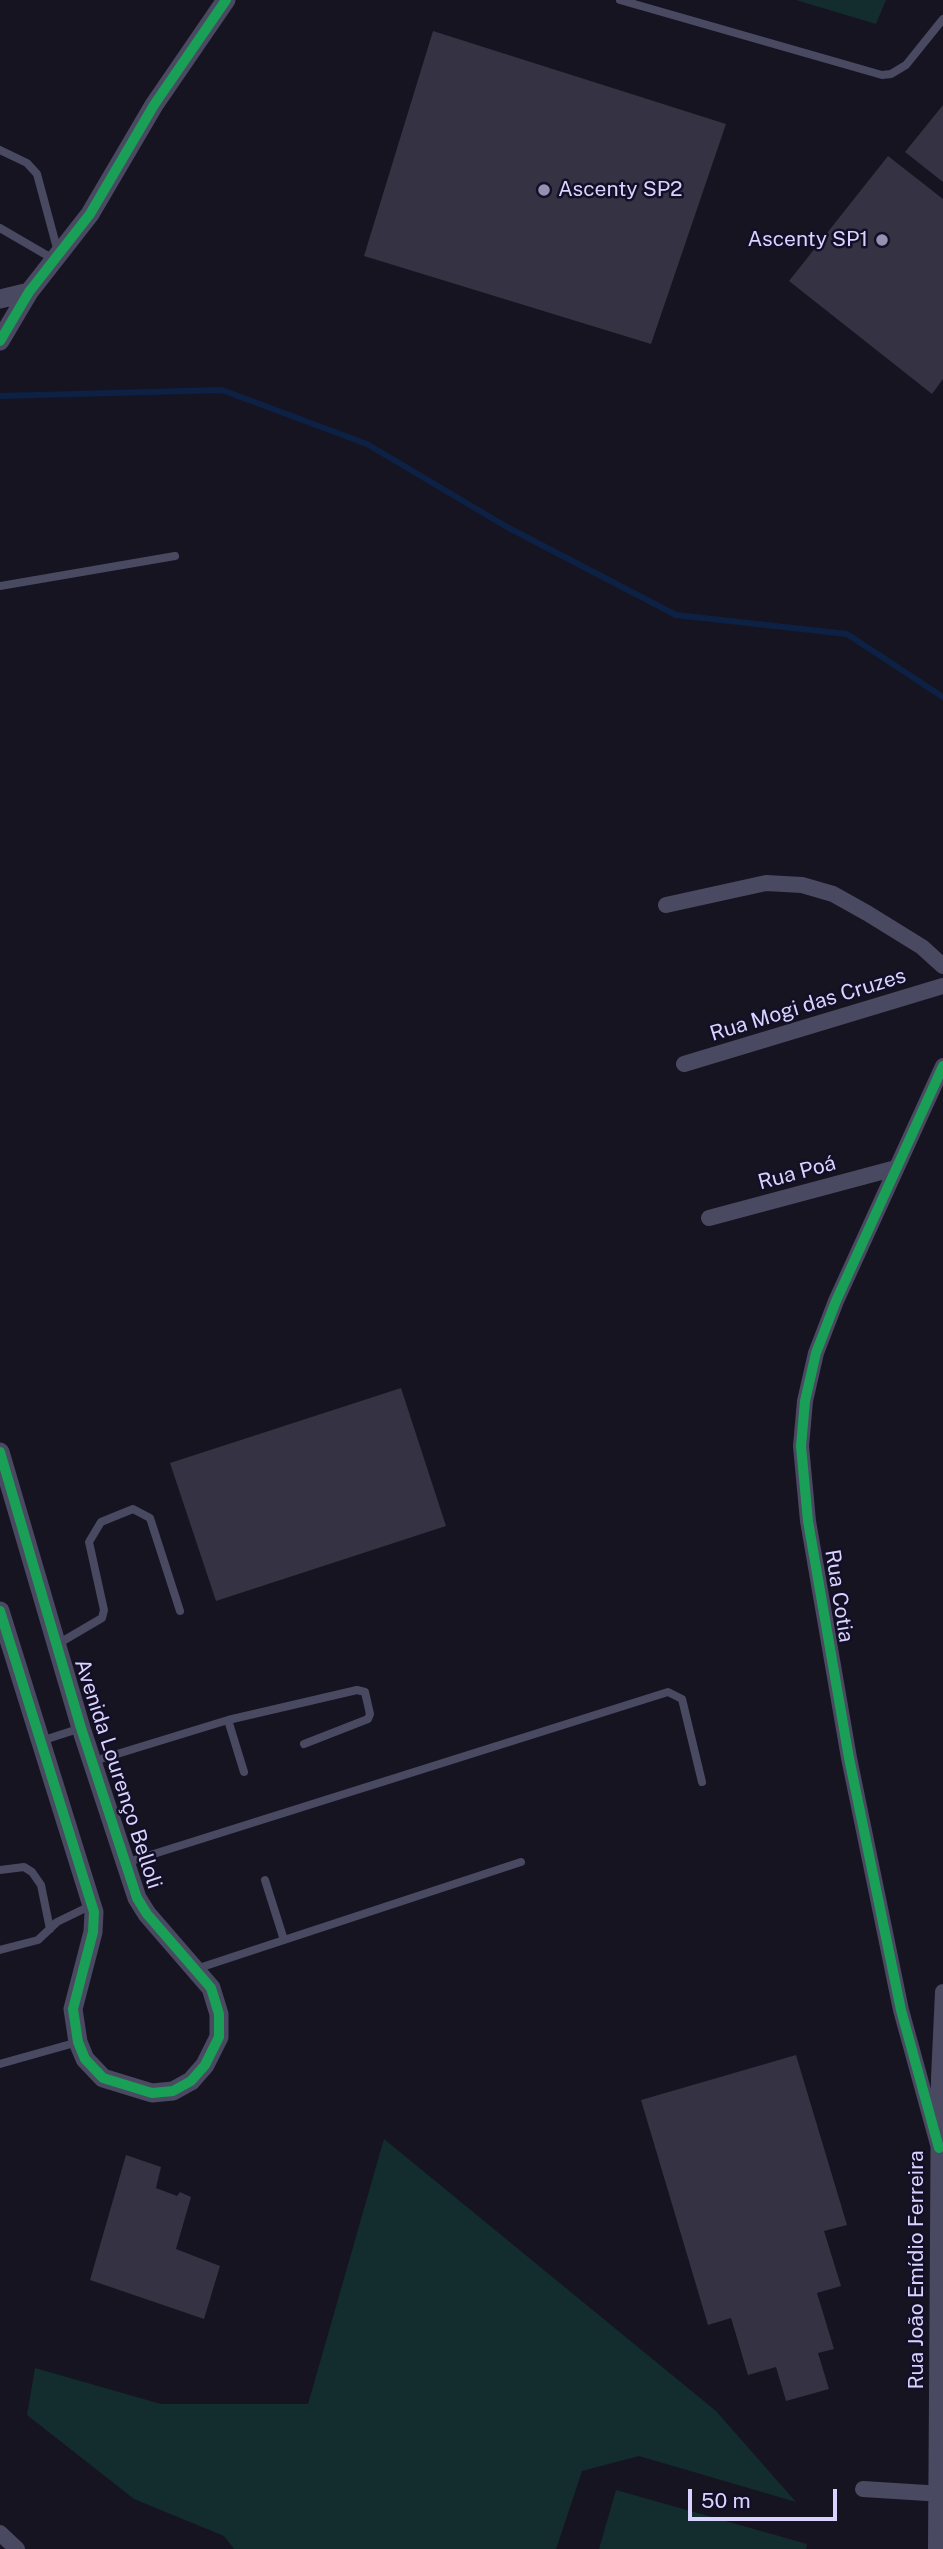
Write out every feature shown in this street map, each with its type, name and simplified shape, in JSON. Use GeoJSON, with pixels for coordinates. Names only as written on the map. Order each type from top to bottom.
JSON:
{"type":"FeatureCollection","features":[{"type":"Feature","properties":{"kind":"street"},"geometry":{"type":"LineString","coordinates":[[1,339],[29,292],[90,214],[154,106],[226,0]]}},
{"type":"Feature","properties":{"kind":"street"},"geometry":{"type":"LineString","coordinates":[[0,299],[29,292]]}},
{"type":"Feature","properties":{"kind":"street"},"geometry":{"type":"LineString","coordinates":[[666,905],[766,883],[802,885],[833,894],[867,913],[922,947],[943,966]]}},
{"type":"Feature","properties":{"kind":"street","name":"Rua Mogi das Cruzes"},"geometry":{"type":"LineString","coordinates":[[684,1065],[943,986]]}},
{"type":"Feature","properties":{"kind":"street","name":"Rua Cotia"},"geometry":{"type":"LineString","coordinates":[[939,2148],[901,2010],[841,1717],[808,1521],[801,1446],[805,1401],[817,1353],[865,1232],[943,1066]]}},
{"type":"Feature","properties":{"kind":"street","name":"Rua Poá"},"geometry":{"type":"LineString","coordinates":[[709,1219],[896,1168]]}},
{"type":"Feature","properties":{"kind":"street","name":"Avenida Lourenço Belloli"},"geometry":{"type":"LineString","coordinates":[[0,1452],[80,1728],[137,1898],[147,1914],[211,1988],[219,2014],[219,2037],[205,2065],[191,2081],[173,2091],[152,2094],[132,2090],[103,2078],[85,2059],[78,2042],[73,2009],[93,1932],[92,1905],[41,1741],[5,1649],[0,1611]]}},
{"type":"Feature","properties":{"kind":"street","name":"Rua João Emídio Ferreira"},"geometry":{"type":"LineString","coordinates":[[936,2549],[941,2494],[939,2148],[943,1992]]}},
{"type":"Feature","properties":{"kind":"street"},"geometry":{"type":"LineString","coordinates":[[863,2489],[941,2494]]}},
{"type":"Feature","properties":{"kind":"street"},"geometry":{"type":"LineString","coordinates":[[0,2533],[17,2549]]}},
{"type":"Feature","properties":{"kind":"lane"},"geometry":{"type":"LineString","coordinates":[[620,0],[882,75],[891,74],[905,65],[943,19]]}},
{"type":"Feature","properties":{"kind":"lane"},"geometry":{"type":"LineString","coordinates":[[0,150],[27,163],[37,174],[57,258]]}},
{"type":"Feature","properties":{"kind":"lane"},"geometry":{"type":"LineString","coordinates":[[0,228],[57,258]]}},
{"type":"Feature","properties":{"kind":"lane"},"geometry":{"type":"LineString","coordinates":[[0,586],[175,556]]}},
{"type":"Feature","properties":{"kind":"lane"},"geometry":{"type":"LineString","coordinates":[[56,1645],[102,1618],[104,1610],[89,1542],[101,1522],[133,1509],[150,1518],[180,1611]]}},
{"type":"Feature","properties":{"kind":"lane"},"geometry":{"type":"LineString","coordinates":[[92,1762],[228,1720],[357,1690],[365,1692],[370,1711],[368,1719],[304,1744]]}},
{"type":"Feature","properties":{"kind":"lane"},"geometry":{"type":"LineString","coordinates":[[125,1863],[668,1692],[682,1699],[702,1782]]}},
{"type":"Feature","properties":{"kind":"lane"},"geometry":{"type":"LineString","coordinates":[[228,1720],[244,1772]]}},
{"type":"Feature","properties":{"kind":"lane"},"geometry":{"type":"LineString","coordinates":[[41,1741],[80,1728]]}},
{"type":"Feature","properties":{"kind":"lane"},"geometry":{"type":"LineString","coordinates":[[196,1969],[521,1862]]}},
{"type":"Feature","properties":{"kind":"lane"},"geometry":{"type":"LineString","coordinates":[[0,1870],[24,1867],[32,1872],[41,1885],[50,1929]]}},
{"type":"Feature","properties":{"kind":"lane"},"geometry":{"type":"LineString","coordinates":[[265,1880],[284,1940]]}},
{"type":"Feature","properties":{"kind":"lane"},"geometry":{"type":"LineString","coordinates":[[0,1950],[38,1940],[50,1929],[92,1905]]}},
{"type":"Feature","properties":{"kind":"lane"},"geometry":{"type":"LineString","coordinates":[[0,2064],[78,2042]]}},
{"type":"Feature","properties":{"kind":"green space"},"geometry":{"type":"Polygon","coordinates":[[[796,0],[886,0],[876,24],[796,0]]]}},
{"type":"Feature","properties":{"kind":"green space"},"geometry":{"type":"Polygon","coordinates":[[[384,2139],[716,2411],[796,2502],[639,2456],[582,2471],[556,2549],[234,2549],[224,2536],[134,2499],[27,2415],[35,2368],[161,2404],[308,2404],[384,2139]]]}},
{"type":"Feature","properties":{"kind":"green space"},"geometry":{"type":"Polygon","coordinates":[[[616,2490],[807,2544],[806,2549],[599,2549],[616,2490]]]}},
{"type":"Feature","properties":{"kind":"building","name":"Ascenty SP2"},"geometry":{"type":"Polygon","coordinates":[[[433,31],[726,124],[651,344],[364,256],[433,31]]]}},
{"type":"Feature","properties":{"kind":"building"},"geometry":{"type":"Polygon","coordinates":[[[943,105],[943,182],[905,152],[943,105]]]}},
{"type":"Feature","properties":{"kind":"building","name":"Ascenty SP1"},"geometry":{"type":"Polygon","coordinates":[[[888,156],[943,199],[943,379],[932,394],[789,281],[888,156]]]}},
{"type":"Feature","properties":{"kind":"building"},"geometry":{"type":"Polygon","coordinates":[[[401,1388],[446,1526],[216,1601],[170,1463],[401,1388]]]}},
{"type":"Feature","properties":{"kind":"building"},"geometry":{"type":"Polygon","coordinates":[[[796,2055],[847,2225],[824,2231],[841,2286],[817,2293],[834,2349],[818,2353],[829,2389],[786,2401],[776,2367],[748,2375],[731,2318],[708,2325],[641,2100],[796,2055]]]}},
{"type":"Feature","properties":{"kind":"building"},"geometry":{"type":"Polygon","coordinates":[[[126,2155],[161,2167],[156,2188],[177,2196],[180,2192],[191,2197],[176,2249],[220,2266],[204,2319],[90,2280],[126,2155]]]}},
{"type":"Feature","properties":{"kind":"waterway"},"geometry":{"type":"LineString","coordinates":[[0,396],[222,390],[367,444],[507,527],[676,615],[847,634],[943,697]]}},
{"type":"Feature","properties":{"kind":"cycle path"},"geometry":{"type":"LineString","coordinates":[[0,341],[29,292],[90,214],[154,105],[226,0]]}},
{"type":"Feature","properties":{"kind":"cycle path"},"geometry":{"type":"LineString","coordinates":[[939,2148],[901,2010],[849,1758],[808,1521],[801,1446],[805,1401],[816,1353],[836,1301],[943,1066]]}},
{"type":"Feature","properties":{"kind":"cycle path"},"geometry":{"type":"LineString","coordinates":[[0,1452],[81,1728],[137,1898],[147,1914],[211,1988],[219,2014],[219,2037],[205,2065],[191,2081],[173,2091],[152,2093],[103,2078],[85,2059],[78,2042],[73,2009],[93,1932],[94,1912],[0,1611]]}},
{"type":"Feature","properties":{"kind":"place","name":"Ascenty SP2"},"geometry":{"type":"Point","coordinates":[544,190]}},
{"type":"Feature","properties":{"kind":"place","name":"Ascenty SP1"},"geometry":{"type":"Point","coordinates":[882,240]}}]}
